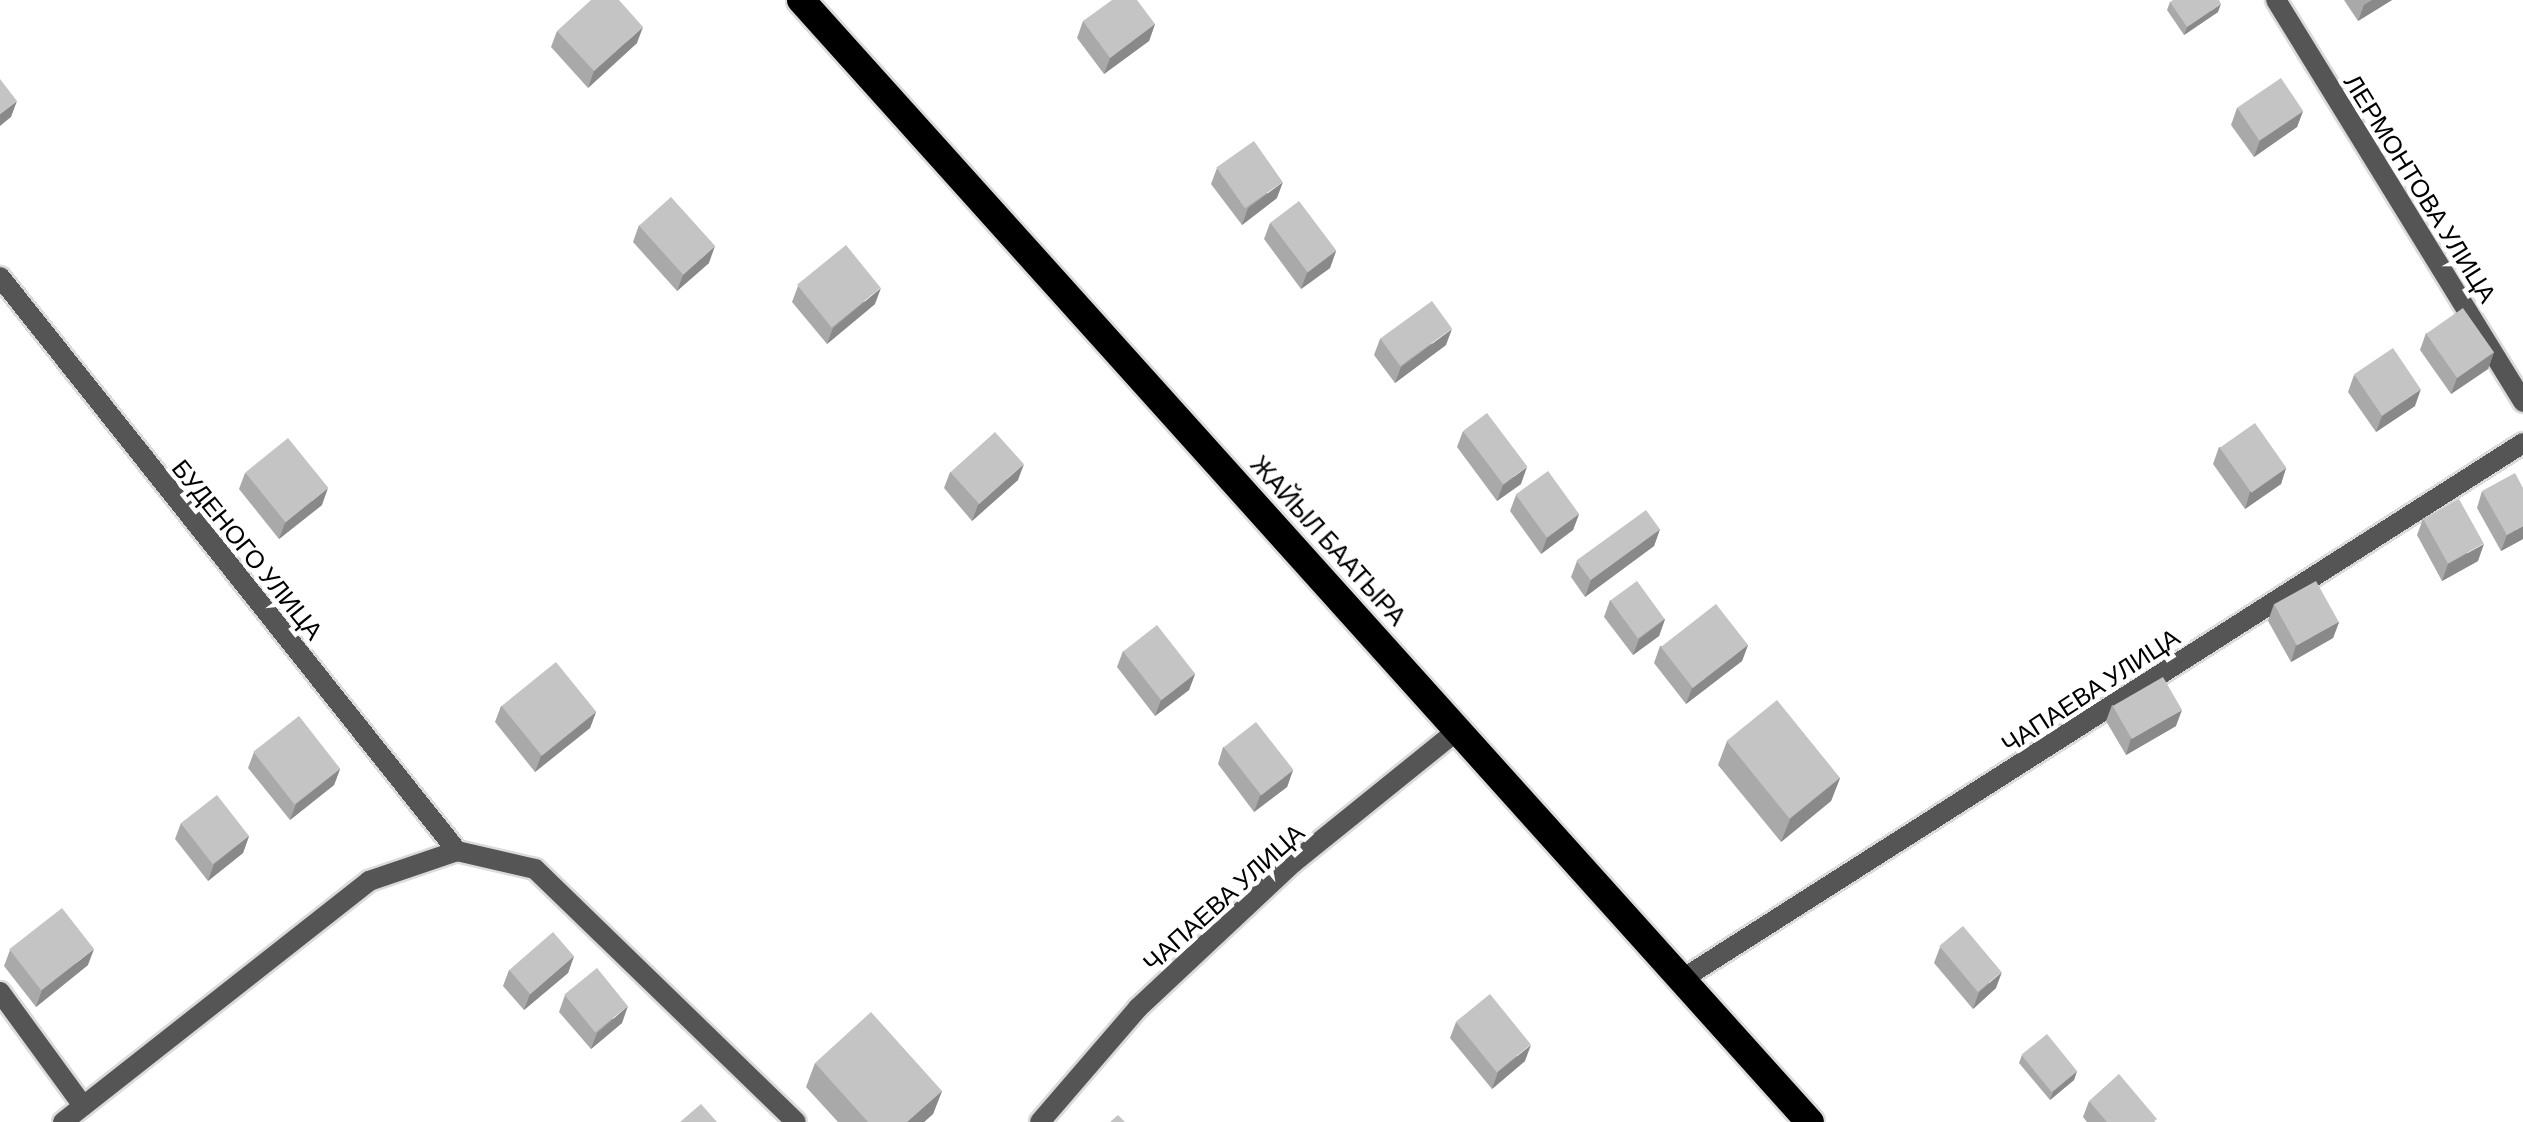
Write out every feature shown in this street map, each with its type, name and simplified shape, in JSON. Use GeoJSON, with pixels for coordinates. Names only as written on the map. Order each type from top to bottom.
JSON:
{"type":"FeatureCollection","features":[{"type":"Feature","properties":{"kind":"highway","name":"ЖАЙЫЛ БААТЫРА"},"geometry":{"type":"LineString","coordinates":[[801,0],[1810,1122]]}},
{"type":"Feature","properties":{"kind":"street","name":"ЛЕРМОНТОВА УЛИЦА"},"geometry":{"type":"LineString","coordinates":[[2276,0],[2523,402]]}},
{"type":"Feature","properties":{"kind":"street","name":"БУДЕНОГО УЛИЦА"},"geometry":{"type":"LineString","coordinates":[[0,278],[457,851]]}},
{"type":"Feature","properties":{"kind":"street","name":"ЧАПАЕВА УЛИЦА"},"geometry":{"type":"LineString","coordinates":[[1684,978],[2523,443]]}},
{"type":"Feature","properties":{"kind":"street","name":"ЧАПАЕВА УЛИЦА"},"geometry":{"type":"LineString","coordinates":[[1040,1122],[1138,1008],[1278,876],[1459,728]]}},
{"type":"Feature","properties":{"kind":"street"},"geometry":{"type":"LineString","coordinates":[[63,1122],[369,881],[457,851],[534,868],[796,1122]]}},
{"type":"Feature","properties":{"kind":"street"},"geometry":{"type":"LineString","coordinates":[[0,992],[84,1106]]}},
{"type":"Feature","properties":{"kind":"building"},"geometry":{"type":"Polygon","coordinates":[[[591,0],[619,0],[643,27],[594,71],[557,31],[591,0]]]}},
{"type":"Feature","properties":{"kind":"building"},"geometry":{"type":"Polygon","coordinates":[[[1112,0],[1137,0],[1155,24],[1110,58],[1083,21],[1112,0]]]}},
{"type":"Feature","properties":{"kind":"building"},"geometry":{"type":"Polygon","coordinates":[[[2219,0],[2221,4],[2187,27],[2170,2],[2219,0]]]}},
{"type":"Feature","properties":{"kind":"building"},"geometry":{"type":"Polygon","coordinates":[[[2281,78],[2303,111],[2259,141],[2237,108],[2281,78]]]}},
{"type":"Feature","properties":{"kind":"building"},"geometry":{"type":"Polygon","coordinates":[[[0,79],[17,101],[0,114],[0,79]]]}},
{"type":"Feature","properties":{"kind":"building"},"geometry":{"type":"Polygon","coordinates":[[[1254,141],[1283,182],[1245,208],[1216,167],[1254,141]]]}},
{"type":"Feature","properties":{"kind":"building"},"geometry":{"type":"Polygon","coordinates":[[[671,197],[715,246],[683,275],[639,226],[671,197]]]}},
{"type":"Feature","properties":{"kind":"building"},"geometry":{"type":"Polygon","coordinates":[[[1299,201],[1336,251],[1308,272],[1270,223],[1299,201]]]}},
{"type":"Feature","properties":{"kind":"building"},"geometry":{"type":"Polygon","coordinates":[[[846,245],[881,288],[832,327],[797,285],[846,245]]]}},
{"type":"Feature","properties":{"kind":"building"},"geometry":{"type":"Polygon","coordinates":[[[1432,301],[1452,329],[1400,366],[1380,339],[1432,301]]]}},
{"type":"Feature","properties":{"kind":"building"},"geometry":{"type":"Polygon","coordinates":[[[2463,308],[2494,352],[2457,378],[2426,334],[2463,308]]]}},
{"type":"Feature","properties":{"kind":"building"},"geometry":{"type":"Polygon","coordinates":[[[2393,348],[2421,389],[2382,416],[2354,374],[2393,348]]]}},
{"type":"Feature","properties":{"kind":"building"},"geometry":{"type":"Polygon","coordinates":[[[1487,413],[1527,467],[1503,485],[1463,431],[1487,413]]]}},
{"type":"Feature","properties":{"kind":"building"},"geometry":{"type":"Polygon","coordinates":[[[2255,423],[2287,468],[2251,493],[2220,448],[2255,423]]]}},
{"type":"Feature","properties":{"kind":"building"},"geometry":{"type":"Polygon","coordinates":[[[995,432],[1024,464],[979,504],[950,472],[995,432]]]}},
{"type":"Feature","properties":{"kind":"building"},"geometry":{"type":"Polygon","coordinates":[[[288,438],[328,488],[286,522],[245,473],[288,438]]]}},
{"type":"Feature","properties":{"kind":"building"},"geometry":{"type":"Polygon","coordinates":[[[1548,471],[1579,514],[1547,537],[1516,495],[1548,471]]]}},
{"type":"Feature","properties":{"kind":"building"},"geometry":{"type":"Polygon","coordinates":[[[2515,473],[2523,488],[2523,526],[2507,535],[2482,491],[2515,473]]]}},
{"type":"Feature","properties":{"kind":"building"},"geometry":{"type":"Polygon","coordinates":[[[2459,499],[2484,544],[2448,563],[2423,519],[2459,499]]]}},
{"type":"Feature","properties":{"kind":"building"},"geometry":{"type":"Polygon","coordinates":[[[1646,510],[1660,529],[1591,580],[1576,561],[1646,510]]]}},
{"type":"Feature","properties":{"kind":"building"},"geometry":{"type":"Polygon","coordinates":[[[1637,581],[1665,619],[1638,638],[1610,600],[1637,581]]]}},
{"type":"Feature","properties":{"kind":"building"},"geometry":{"type":"Polygon","coordinates":[[[2316,581],[2339,622],[2297,645],[2274,604],[2316,581]]]}},
{"type":"Feature","properties":{"kind":"building"},"geometry":{"type":"Polygon","coordinates":[[[1716,604],[1748,645],[1693,688],[1661,647],[1716,604]]]}},
{"type":"Feature","properties":{"kind":"building"},"geometry":{"type":"Polygon","coordinates":[[[1157,625],[1195,674],[1161,700],[1123,651],[1157,625]]]}},
{"type":"Feature","properties":{"kind":"building"},"geometry":{"type":"Polygon","coordinates":[[[556,662],[596,712],[542,756],[502,706],[556,662]]]}},
{"type":"Feature","properties":{"kind":"building"},"geometry":{"type":"Polygon","coordinates":[[[2163,677],[2182,710],[2132,739],[2113,706],[2163,677]]]}},
{"type":"Feature","properties":{"kind":"building"},"geometry":{"type":"Polygon","coordinates":[[[1777,700],[1840,778],[1789,819],[1726,741],[1777,700]]]}},
{"type":"Feature","properties":{"kind":"building"},"geometry":{"type":"Polygon","coordinates":[[[299,716],[340,769],[295,805],[253,752],[299,716]]]}},
{"type":"Feature","properties":{"kind":"building"},"geometry":{"type":"Polygon","coordinates":[[[1256,722],[1294,770],[1261,795],[1224,747],[1256,722]]]}},
{"type":"Feature","properties":{"kind":"building"},"geometry":{"type":"Polygon","coordinates":[[[217,795],[249,836],[213,864],[181,823],[217,795]]]}},
{"type":"Feature","properties":{"kind":"building"},"geometry":{"type":"Polygon","coordinates":[[[62,908],[94,949],[41,990],[9,949],[62,908]]]}},
{"type":"Feature","properties":{"kind":"building"},"geometry":{"type":"Polygon","coordinates":[[[1963,926],[2002,972],[1978,992],[1939,946],[1963,926]]]}},
{"type":"Feature","properties":{"kind":"building"},"geometry":{"type":"Polygon","coordinates":[[[553,932],[574,956],[530,994],[509,970],[553,932]]]}},
{"type":"Feature","properties":{"kind":"building"},"geometry":{"type":"Polygon","coordinates":[[[597,968],[628,1006],[595,1033],[564,994],[597,968]]]}},
{"type":"Feature","properties":{"kind":"building"},"geometry":{"type":"Polygon","coordinates":[[[1490,994],[1531,1045],[1497,1072],[1456,1022],[1490,994]]]}},
{"type":"Feature","properties":{"kind":"building"},"geometry":{"type":"Polygon","coordinates":[[[871,1012],[942,1091],[907,1122],[868,1122],[815,1063],[871,1012]]]}},
{"type":"Feature","properties":{"kind":"building"},"geometry":{"type":"Polygon","coordinates":[[[2047,1034],[2077,1071],[2052,1092],[2021,1055],[2047,1034]]]}},
{"type":"Feature","properties":{"kind":"building"},"geometry":{"type":"Polygon","coordinates":[[[2119,1074],[2157,1119],[2107,1122],[2089,1101],[2119,1074]]]}},
{"type":"Feature","properties":{"kind":"building"},"geometry":{"type":"Polygon","coordinates":[[[701,1104],[717,1122],[680,1122],[701,1104]]]}}]}
